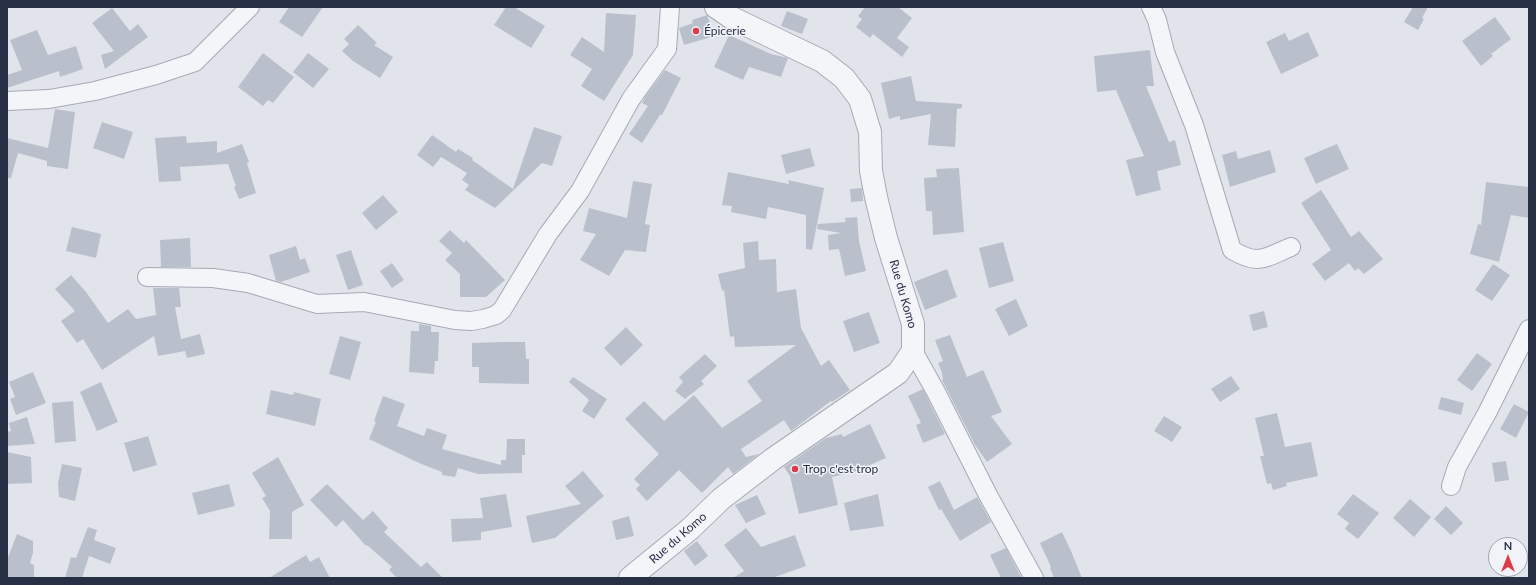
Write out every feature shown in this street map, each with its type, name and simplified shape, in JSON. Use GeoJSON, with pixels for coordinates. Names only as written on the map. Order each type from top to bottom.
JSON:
{"type":"FeatureCollection","features":[{"type":"Feature","properties":{"kind":"street"},"geometry":{"type":"LineString","coordinates":[[7,101],[49,100],[95,91],[156,75],[195,62],[250,7]]}},
{"type":"Feature","properties":{"kind":"street"},"geometry":{"type":"LineString","coordinates":[[147,277],[213,278],[248,283],[317,304],[364,302],[455,320],[471,321],[496,315],[502,310],[548,234],[580,191],[631,99],[667,49],[670,7]]}},
{"type":"Feature","properties":{"kind":"street","name":"Rue du Komo"},"geometry":{"type":"LineString","coordinates":[[630,578],[690,529],[721,499],[761,468],[898,373],[913,351],[913,324],[886,238],[876,197],[871,171],[870,132],[860,100],[844,78],[822,61],[757,31],[716,7]]}},
{"type":"Feature","properties":{"kind":"street"},"geometry":{"type":"LineString","coordinates":[[1151,7],[1157,20],[1165,52],[1194,125],[1232,250],[1243,256],[1258,260],[1291,247]]}},
{"type":"Feature","properties":{"kind":"street"},"geometry":{"type":"LineString","coordinates":[[1450,486],[1457,467],[1487,413],[1529,329]]}},
{"type":"Feature","properties":{"kind":"street"},"geometry":{"type":"LineString","coordinates":[[913,351],[936,392],[988,495],[1034,578]]}},
{"type":"Feature","properties":{"kind":"building"},"geometry":{"type":"Polygon","coordinates":[[[289,7],[323,7],[302,37],[279,22],[289,7]]]}},
{"type":"Feature","properties":{"kind":"building"},"geometry":{"type":"Polygon","coordinates":[[[506,7],[514,7],[545,26],[531,48],[494,25],[506,7]]]}},
{"type":"Feature","properties":{"kind":"building"},"geometry":{"type":"Polygon","coordinates":[[[865,7],[898,7],[912,18],[897,38],[909,47],[902,57],[873,34],[870,38],[856,27],[862,19],[858,16],[865,7]]]}},
{"type":"Feature","properties":{"kind":"building"},"geometry":{"type":"Polygon","coordinates":[[[1413,7],[1428,7],[1418,30],[1404,22],[1413,7]]]}},
{"type":"Feature","properties":{"kind":"building"},"geometry":{"type":"Polygon","coordinates":[[[112,8],[130,31],[138,24],[148,37],[105,69],[101,55],[114,51],[92,23],[112,8]]]}},
{"type":"Feature","properties":{"kind":"building"},"geometry":{"type":"Polygon","coordinates":[[[787,11],[808,19],[802,34],[781,26],[787,11]]]}},
{"type":"Feature","properties":{"kind":"building"},"geometry":{"type":"Polygon","coordinates":[[[606,13],[636,15],[633,55],[604,101],[581,86],[592,69],[570,55],[582,37],[604,52],[606,13]]]}},
{"type":"Feature","properties":{"kind":"building"},"geometry":{"type":"Polygon","coordinates":[[[707,15],[715,36],[684,45],[679,28],[693,23],[692,20],[707,15]]]}},
{"type":"Feature","properties":{"kind":"building"},"geometry":{"type":"Polygon","coordinates":[[[1495,17],[1511,39],[1491,54],[1493,56],[1481,66],[1462,41],[1495,17]]]}},
{"type":"Feature","properties":{"kind":"building"},"geometry":{"type":"Polygon","coordinates":[[[358,25],[377,43],[374,45],[393,57],[380,78],[353,61],[342,51],[349,44],[344,39],[358,25]]]}},
{"type":"Feature","properties":{"kind":"building"},"geometry":{"type":"Polygon","coordinates":[[[37,30],[48,55],[76,46],[83,69],[60,77],[59,71],[7,88],[7,75],[22,70],[10,40],[37,30]]]}},
{"type":"Feature","properties":{"kind":"building"},"geometry":{"type":"Polygon","coordinates":[[[1308,32],[1319,56],[1281,74],[1266,42],[1285,33],[1289,41],[1308,32]]]}},
{"type":"Feature","properties":{"kind":"building"},"geometry":{"type":"Polygon","coordinates":[[[729,35],[771,54],[788,58],[781,77],[749,67],[743,80],[714,67],[729,35]]]}},
{"type":"Feature","properties":{"kind":"building"},"geometry":{"type":"Polygon","coordinates":[[[1150,50],[1154,86],[1146,86],[1169,142],[1175,140],[1181,165],[1157,171],[1161,190],[1136,196],[1126,160],[1144,156],[1116,90],[1097,92],[1094,56],[1150,50]]]}},
{"type":"Feature","properties":{"kind":"building"},"geometry":{"type":"Polygon","coordinates":[[[263,53],[294,77],[273,103],[268,100],[263,106],[238,87],[263,53]]]}},
{"type":"Feature","properties":{"kind":"building"},"geometry":{"type":"Polygon","coordinates":[[[308,53],[329,69],[313,88],[293,72],[308,53]]]}},
{"type":"Feature","properties":{"kind":"building"},"geometry":{"type":"Polygon","coordinates":[[[665,70],[681,78],[662,115],[660,115],[642,143],[629,134],[648,106],[642,103],[645,97],[665,70]]]}},
{"type":"Feature","properties":{"kind":"building"},"geometry":{"type":"Polygon","coordinates":[[[911,76],[916,101],[962,104],[962,108],[957,109],[955,147],[928,145],[931,114],[900,120],[900,116],[889,119],[881,83],[911,76]]]}},
{"type":"Feature","properties":{"kind":"building"},"geometry":{"type":"Polygon","coordinates":[[[55,109],[75,112],[68,169],[47,166],[47,161],[18,153],[11,178],[7,178],[7,138],[48,148],[55,109]]]}},
{"type":"Feature","properties":{"kind":"building"},"geometry":{"type":"Polygon","coordinates":[[[102,122],[133,132],[124,159],[93,148],[102,122]]]}},
{"type":"Feature","properties":{"kind":"building"},"geometry":{"type":"Polygon","coordinates":[[[534,127],[562,136],[552,166],[542,163],[495,208],[465,190],[469,185],[462,180],[467,173],[441,157],[433,167],[417,155],[432,135],[456,152],[458,149],[473,158],[472,160],[513,189],[534,127]]]}},
{"type":"Feature","properties":{"kind":"building"},"geometry":{"type":"Polygon","coordinates":[[[186,136],[187,143],[217,141],[217,153],[242,144],[249,162],[247,163],[256,193],[239,199],[228,164],[180,167],[181,181],[159,182],[155,138],[186,136]]]}},
{"type":"Feature","properties":{"kind":"building"},"geometry":{"type":"Polygon","coordinates":[[[1337,144],[1349,169],[1316,184],[1304,158],[1337,144]]]}},
{"type":"Feature","properties":{"kind":"building"},"geometry":{"type":"Polygon","coordinates":[[[810,148],[815,166],[786,174],[781,155],[810,148]]]}},
{"type":"Feature","properties":{"kind":"building"},"geometry":{"type":"Polygon","coordinates":[[[1270,150],[1276,172],[1230,187],[1222,155],[1236,151],[1238,159],[1270,150]]]}},
{"type":"Feature","properties":{"kind":"building"},"geometry":{"type":"Polygon","coordinates":[[[959,168],[964,232],[933,235],[932,211],[926,211],[924,178],[937,177],[936,169],[959,168]]]}},
{"type":"Feature","properties":{"kind":"building"},"geometry":{"type":"Polygon","coordinates":[[[728,172],[789,184],[788,180],[824,188],[812,250],[806,249],[806,215],[768,207],[766,219],[731,212],[732,206],[722,205],[728,172]]]}},
{"type":"Feature","properties":{"kind":"building"},"geometry":{"type":"Polygon","coordinates":[[[633,181],[652,184],[645,224],[650,225],[646,252],[625,250],[609,276],[580,260],[596,234],[583,231],[589,208],[627,218],[633,181]]]}},
{"type":"Feature","properties":{"kind":"building"},"geometry":{"type":"Polygon","coordinates":[[[1486,182],[1529,187],[1529,218],[1511,215],[1499,262],[1470,254],[1478,224],[1481,225],[1486,182]]]}},
{"type":"Feature","properties":{"kind":"building"},"geometry":{"type":"Polygon","coordinates":[[[862,188],[863,201],[851,202],[850,189],[862,188]]]}},
{"type":"Feature","properties":{"kind":"building"},"geometry":{"type":"Polygon","coordinates":[[[1321,190],[1351,237],[1359,231],[1383,259],[1364,274],[1358,268],[1355,271],[1349,263],[1325,281],[1312,264],[1331,250],[1301,203],[1321,190]]]}},
{"type":"Feature","properties":{"kind":"building"},"geometry":{"type":"Polygon","coordinates":[[[383,195],[398,212],[376,230],[362,213],[383,195]]]}},
{"type":"Feature","properties":{"kind":"building"},"geometry":{"type":"Polygon","coordinates":[[[857,217],[859,241],[866,271],[845,276],[839,249],[829,250],[828,235],[841,233],[817,229],[818,224],[846,222],[845,218],[857,217]]]}},
{"type":"Feature","properties":{"kind":"building"},"geometry":{"type":"Polygon","coordinates":[[[72,227],[101,234],[96,258],[66,251],[72,227]]]}},
{"type":"Feature","properties":{"kind":"building"},"geometry":{"type":"Polygon","coordinates":[[[450,230],[464,243],[466,240],[505,280],[486,297],[460,297],[460,274],[445,260],[452,253],[439,241],[450,230]]]}},
{"type":"Feature","properties":{"kind":"building"},"geometry":{"type":"Polygon","coordinates":[[[190,238],[191,267],[161,267],[160,240],[190,238]]]}},
{"type":"Feature","properties":{"kind":"building"},"geometry":{"type":"Polygon","coordinates":[[[758,241],[759,260],[776,259],[777,292],[796,289],[801,328],[821,366],[829,360],[850,390],[832,402],[831,401],[791,431],[784,420],[741,449],[746,457],[759,454],[733,474],[728,467],[702,493],[679,470],[647,501],[636,489],[640,485],[634,479],[659,454],[625,419],[644,401],[664,421],[694,395],[722,428],[762,401],[747,381],[796,345],[735,347],[734,336],[730,337],[724,290],[722,291],[718,274],[745,268],[743,243],[758,241]]]}},
{"type":"Feature","properties":{"kind":"building"},"geometry":{"type":"Polygon","coordinates":[[[1003,242],[1014,281],[989,288],[979,248],[1003,242]]]}},
{"type":"Feature","properties":{"kind":"building"},"geometry":{"type":"Polygon","coordinates":[[[296,246],[300,260],[305,258],[310,272],[281,282],[276,281],[269,255],[296,246]]]}},
{"type":"Feature","properties":{"kind":"building"},"geometry":{"type":"Polygon","coordinates":[[[351,250],[363,285],[348,290],[336,255],[351,250]]]}},
{"type":"Feature","properties":{"kind":"building"},"geometry":{"type":"Polygon","coordinates":[[[392,263],[404,280],[392,288],[380,271],[392,263]]]}},
{"type":"Feature","properties":{"kind":"building"},"geometry":{"type":"Polygon","coordinates":[[[1493,264],[1510,275],[1492,301],[1475,290],[1493,264]]]}},
{"type":"Feature","properties":{"kind":"building"},"geometry":{"type":"Polygon","coordinates":[[[947,269],[957,297],[925,310],[914,282],[947,269]]]}},
{"type":"Feature","properties":{"kind":"building"},"geometry":{"type":"Polygon","coordinates":[[[71,275],[86,292],[108,323],[128,309],[136,319],[156,315],[153,288],[179,288],[181,307],[175,307],[181,339],[200,334],[205,354],[187,358],[185,351],[158,356],[154,336],[102,370],[83,339],[77,343],[61,321],[75,311],[55,289],[71,275]]]}},
{"type":"Feature","properties":{"kind":"building"},"geometry":{"type":"Polygon","coordinates":[[[1016,299],[1028,326],[1009,336],[995,309],[1016,299]]]}},
{"type":"Feature","properties":{"kind":"building"},"geometry":{"type":"Polygon","coordinates":[[[1264,311],[1268,327],[1253,331],[1249,315],[1264,311]]]}},
{"type":"Feature","properties":{"kind":"building"},"geometry":{"type":"Polygon","coordinates":[[[869,312],[880,343],[854,352],[843,321],[869,312]]]}},
{"type":"Feature","properties":{"kind":"building"},"geometry":{"type":"Polygon","coordinates":[[[419,324],[431,326],[431,332],[439,332],[438,361],[435,361],[434,374],[409,372],[411,331],[419,331],[419,324]]]}},
{"type":"Feature","properties":{"kind":"building"},"geometry":{"type":"Polygon","coordinates":[[[626,327],[643,345],[621,366],[604,348],[626,327]]]}},
{"type":"Feature","properties":{"kind":"building"},"geometry":{"type":"Polygon","coordinates":[[[950,335],[967,377],[983,370],[1002,412],[991,416],[1012,444],[987,462],[975,445],[942,380],[942,373],[938,363],[943,361],[935,340],[950,335]]]}},
{"type":"Feature","properties":{"kind":"building"},"geometry":{"type":"Polygon","coordinates":[[[340,336],[361,342],[350,380],[329,374],[340,336]]]}},
{"type":"Feature","properties":{"kind":"building"},"geometry":{"type":"Polygon","coordinates":[[[525,342],[526,359],[529,359],[529,384],[479,383],[479,367],[472,367],[472,343],[525,342]]]}},
{"type":"Feature","properties":{"kind":"building"},"geometry":{"type":"Polygon","coordinates":[[[1477,353],[1492,364],[1472,391],[1457,380],[1477,353]]]}},
{"type":"Feature","properties":{"kind":"building"},"geometry":{"type":"Polygon","coordinates":[[[705,354],[717,366],[701,381],[704,384],[685,399],[675,391],[683,382],[679,377],[705,354]]]}},
{"type":"Feature","properties":{"kind":"building"},"geometry":{"type":"Polygon","coordinates":[[[33,372],[46,403],[16,415],[10,399],[15,397],[9,382],[33,372]]]}},
{"type":"Feature","properties":{"kind":"building"},"geometry":{"type":"Polygon","coordinates":[[[1231,376],[1240,389],[1220,402],[1211,389],[1231,376]]]}},
{"type":"Feature","properties":{"kind":"building"},"geometry":{"type":"Polygon","coordinates":[[[573,377],[607,399],[594,419],[582,411],[589,400],[569,382],[573,377]]]}},
{"type":"Feature","properties":{"kind":"building"},"geometry":{"type":"Polygon","coordinates":[[[101,382],[118,422],[97,431],[80,392],[101,382]]]}},
{"type":"Feature","properties":{"kind":"building"},"geometry":{"type":"Polygon","coordinates":[[[923,389],[945,434],[923,443],[916,425],[921,423],[908,396],[923,389]]]}},
{"type":"Feature","properties":{"kind":"building"},"geometry":{"type":"Polygon","coordinates":[[[271,390],[293,395],[294,392],[321,399],[315,426],[266,414],[271,390]]]}},
{"type":"Feature","properties":{"kind":"building"},"geometry":{"type":"Polygon","coordinates":[[[383,396],[405,404],[397,426],[424,436],[427,428],[447,435],[442,449],[501,465],[501,460],[506,460],[507,439],[525,439],[525,455],[522,455],[522,473],[478,474],[458,468],[455,477],[442,475],[442,472],[419,463],[369,439],[376,422],[374,421],[383,396]]]}},
{"type":"Feature","properties":{"kind":"building"},"geometry":{"type":"Polygon","coordinates":[[[1441,397],[1464,403],[1461,415],[1438,409],[1441,397]]]}},
{"type":"Feature","properties":{"kind":"building"},"geometry":{"type":"Polygon","coordinates":[[[73,401],[76,441],[55,443],[52,403],[73,401]]]}},
{"type":"Feature","properties":{"kind":"building"},"geometry":{"type":"Polygon","coordinates":[[[1514,404],[1529,412],[1516,438],[1500,429],[1514,404]]]}},
{"type":"Feature","properties":{"kind":"building"},"geometry":{"type":"Polygon","coordinates":[[[1277,413],[1285,447],[1311,442],[1318,476],[1286,483],[1287,486],[1273,490],[1271,483],[1267,484],[1260,456],[1264,456],[1255,418],[1277,413]]]}},
{"type":"Feature","properties":{"kind":"building"},"geometry":{"type":"Polygon","coordinates":[[[1164,416],[1182,427],[1172,442],[1154,431],[1164,416]]]}},
{"type":"Feature","properties":{"kind":"building"},"geometry":{"type":"Polygon","coordinates":[[[27,417],[35,444],[7,446],[7,432],[11,431],[9,423],[27,417]]]}},
{"type":"Feature","properties":{"kind":"building"},"geometry":{"type":"Polygon","coordinates":[[[870,424],[886,458],[854,472],[832,477],[838,505],[799,514],[790,476],[784,467],[826,438],[842,434],[843,437],[870,424]]]}},
{"type":"Feature","properties":{"kind":"building"},"geometry":{"type":"Polygon","coordinates":[[[148,436],[157,465],[133,472],[124,443],[148,436]]]}},
{"type":"Feature","properties":{"kind":"building"},"geometry":{"type":"Polygon","coordinates":[[[7,452],[31,457],[32,483],[7,484],[7,452]]]}},
{"type":"Feature","properties":{"kind":"building"},"geometry":{"type":"Polygon","coordinates":[[[278,457],[304,505],[292,512],[292,539],[269,539],[270,511],[262,498],[266,496],[252,473],[278,457]]]}},
{"type":"Feature","properties":{"kind":"building"},"geometry":{"type":"Polygon","coordinates":[[[1506,461],[1509,480],[1495,482],[1492,463],[1506,461]]]}},
{"type":"Feature","properties":{"kind":"building"},"geometry":{"type":"Polygon","coordinates":[[[62,464],[82,468],[75,501],[59,497],[58,483],[62,464]]]}},
{"type":"Feature","properties":{"kind":"building"},"geometry":{"type":"Polygon","coordinates":[[[583,471],[604,496],[555,538],[532,543],[526,516],[581,504],[565,486],[583,471]]]}},
{"type":"Feature","properties":{"kind":"building"},"geometry":{"type":"Polygon","coordinates":[[[940,481],[954,510],[977,497],[991,522],[960,541],[941,509],[939,510],[928,487],[940,481]]]}},
{"type":"Feature","properties":{"kind":"building"},"geometry":{"type":"Polygon","coordinates":[[[229,484],[235,506],[198,515],[192,493],[229,484]]]}},
{"type":"Feature","properties":{"kind":"building"},"geometry":{"type":"Polygon","coordinates":[[[327,484],[363,520],[373,511],[388,528],[384,532],[421,567],[427,562],[443,578],[397,578],[389,570],[392,567],[367,545],[366,546],[343,520],[336,527],[310,500],[327,484]]]}},
{"type":"Feature","properties":{"kind":"building"},"geometry":{"type":"Polygon","coordinates":[[[506,494],[512,527],[481,532],[481,540],[452,542],[451,519],[483,518],[480,498],[506,494]]]}},
{"type":"Feature","properties":{"kind":"building"},"geometry":{"type":"Polygon","coordinates":[[[878,494],[884,526],[850,531],[844,503],[878,494]]]}},
{"type":"Feature","properties":{"kind":"building"},"geometry":{"type":"Polygon","coordinates":[[[1353,494],[1379,513],[1358,539],[1345,529],[1349,523],[1337,514],[1353,494]]]}},
{"type":"Feature","properties":{"kind":"building"},"geometry":{"type":"Polygon","coordinates":[[[757,495],[766,514],[746,523],[735,505],[757,495]]]}},
{"type":"Feature","properties":{"kind":"building"},"geometry":{"type":"Polygon","coordinates":[[[1410,499],[1431,517],[1414,537],[1393,518],[1410,499]]]}},
{"type":"Feature","properties":{"kind":"building"},"geometry":{"type":"Polygon","coordinates":[[[1446,506],[1463,523],[1451,535],[1434,519],[1446,506]]]}},
{"type":"Feature","properties":{"kind":"building"},"geometry":{"type":"Polygon","coordinates":[[[629,516],[634,536],[616,540],[612,521],[629,516]]]}},
{"type":"Feature","properties":{"kind":"building"},"geometry":{"type":"Polygon","coordinates":[[[88,527],[97,530],[94,540],[116,548],[110,564],[89,556],[82,578],[65,578],[71,557],[76,558],[88,527]]]}},
{"type":"Feature","properties":{"kind":"building"},"geometry":{"type":"Polygon","coordinates":[[[746,528],[761,547],[795,535],[806,566],[772,578],[733,578],[744,571],[724,545],[746,528]]]}},
{"type":"Feature","properties":{"kind":"building"},"geometry":{"type":"Polygon","coordinates":[[[1062,532],[1082,578],[1054,578],[1050,568],[1051,567],[1040,543],[1062,532]]]}},
{"type":"Feature","properties":{"kind":"building"},"geometry":{"type":"Polygon","coordinates":[[[17,534],[33,541],[33,553],[30,563],[34,565],[34,578],[7,578],[7,560],[17,534]]]}},
{"type":"Feature","properties":{"kind":"building"},"geometry":{"type":"Polygon","coordinates":[[[697,541],[708,556],[695,566],[684,551],[697,541]]]}},
{"type":"Feature","properties":{"kind":"building"},"geometry":{"type":"Polygon","coordinates":[[[1006,548],[1021,577],[1001,578],[990,555],[1006,548]]]}},
{"type":"Feature","properties":{"kind":"building"},"geometry":{"type":"Polygon","coordinates":[[[306,555],[310,562],[319,557],[330,578],[269,578],[306,555]]]}},
{"type":"Feature","properties":{"kind":"place","name":"Épicerie"},"geometry":{"type":"Point","coordinates":[696,31]}},
{"type":"Feature","properties":{"kind":"place","name":"Trop c'est trop"},"geometry":{"type":"Point","coordinates":[795,469]}}]}
